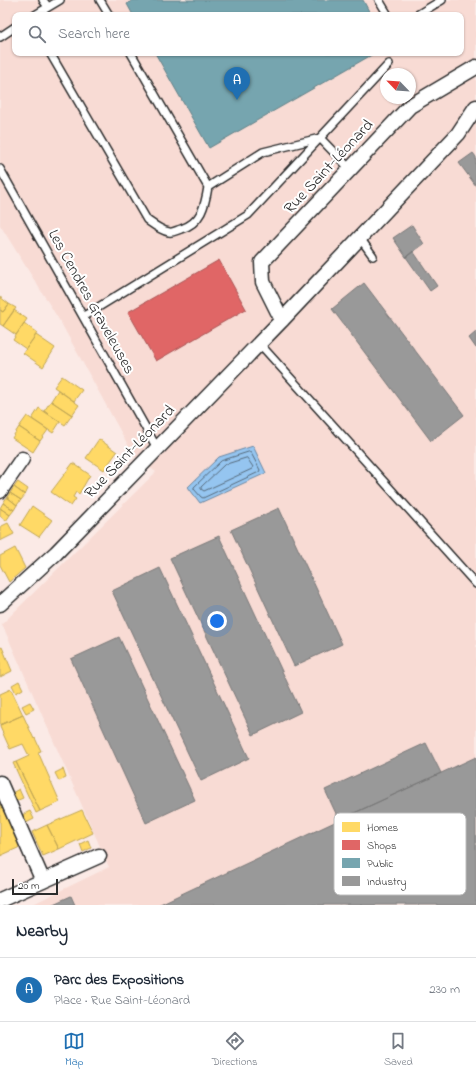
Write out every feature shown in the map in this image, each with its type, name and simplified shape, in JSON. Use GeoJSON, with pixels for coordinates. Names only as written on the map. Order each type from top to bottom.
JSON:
{"type":"FeatureCollection","features":[{"type":"Feature","properties":{"kind":"street","name":"Rue Saint-Léonard"},"geometry":{"type":"LineString","coordinates":[[282,320],[263,282],[262,262],[410,106],[476,66]]}},
{"type":"Feature","properties":{"kind":"street","name":"Rue Saint-Léonard"},"geometry":{"type":"LineString","coordinates":[[0,604],[56,553],[282,320],[458,134],[476,107]]}},
{"type":"Feature","properties":{"kind":"street"},"geometry":{"type":"LineString","coordinates":[[0,492],[22,459]]}},
{"type":"Feature","properties":{"kind":"street"},"geometry":{"type":"LineString","coordinates":[[0,783],[43,881]]}},
{"type":"Feature","properties":{"kind":"street"},"geometry":{"type":"LineString","coordinates":[[0,900],[99,856]]}},
{"type":"Feature","properties":{"kind":"lane"},"geometry":{"type":"LineString","coordinates":[[43,0],[48,8]]}},
{"type":"Feature","properties":{"kind":"lane"},"geometry":{"type":"LineString","coordinates":[[41,12],[60,0]]}},
{"type":"Feature","properties":{"kind":"lane"},"geometry":{"type":"LineString","coordinates":[[100,0],[107,12]]}},
{"type":"Feature","properties":{"kind":"lane"},"geometry":{"type":"LineString","coordinates":[[379,0],[386,12]]}},
{"type":"Feature","properties":{"kind":"lane"},"geometry":{"type":"LineString","coordinates":[[422,12],[442,0]]}},
{"type":"Feature","properties":{"kind":"lane"},"geometry":{"type":"LineString","coordinates":[[0,36],[12,29]]}},
{"type":"Feature","properties":{"kind":"lane"},"geometry":{"type":"LineString","coordinates":[[52,56],[147,220],[157,228],[171,232],[187,227],[197,220],[206,200],[208,187],[133,56]]}},
{"type":"Feature","properties":{"kind":"lane"},"geometry":{"type":"LineString","coordinates":[[84,316],[248,215],[389,64]]}},
{"type":"Feature","properties":{"kind":"lane"},"geometry":{"type":"LineString","coordinates":[[208,187],[263,152],[320,138]]}},
{"type":"Feature","properties":{"kind":"lane"},"geometry":{"type":"LineString","coordinates":[[320,138],[350,169]]}},
{"type":"Feature","properties":{"kind":"lane","name":"Les Cendres Graveleuses"},"geometry":{"type":"LineString","coordinates":[[0,169],[157,448]]}},
{"type":"Feature","properties":{"kind":"lane"},"geometry":{"type":"LineString","coordinates":[[360,238],[373,256]]}},
{"type":"Feature","properties":{"kind":"lane"},"geometry":{"type":"LineString","coordinates":[[259,343],[476,584]]}},
{"type":"Feature","properties":{"kind":"shaded area"},"geometry":{"type":"Polygon","coordinates":[[[0,0],[476,0],[476,905],[31,905],[109,867],[2,624],[156,472],[134,456],[61,323],[0,225],[0,0]]]}},
{"type":"Feature","properties":{"kind":"water"},"geometry":{"type":"Polygon","coordinates":[[[253,446],[266,473],[200,503],[188,487],[219,457],[253,446]]]}},
{"type":"Feature","properties":{"kind":"building: Homes"},"geometry":{"type":"Polygon","coordinates":[[[0,297],[9,304],[3,312],[0,310],[0,297]]]}},
{"type":"Feature","properties":{"kind":"building: Homes"},"geometry":{"type":"Polygon","coordinates":[[[9,304],[16,308],[3,326],[0,324],[0,310],[3,312],[9,304]]]}},
{"type":"Feature","properties":{"kind":"building: Homes"},"geometry":{"type":"Polygon","coordinates":[[[14,310],[27,319],[16,335],[3,326],[14,310]]]}},
{"type":"Feature","properties":{"kind":"building: Homes"},"geometry":{"type":"Polygon","coordinates":[[[24,323],[37,333],[26,349],[13,340],[24,323]]]}},
{"type":"Feature","properties":{"kind":"building: Homes"},"geometry":{"type":"Polygon","coordinates":[[[36,335],[55,348],[43,367],[23,353],[36,335]]]}},
{"type":"Feature","properties":{"kind":"building: Homes"},"geometry":{"type":"Polygon","coordinates":[[[62,376],[82,390],[74,401],[54,387],[62,376]]]}},
{"type":"Feature","properties":{"kind":"building: Homes"},"geometry":{"type":"Polygon","coordinates":[[[58,390],[79,405],[72,415],[51,401],[58,390]]]}},
{"type":"Feature","properties":{"kind":"building: Homes"},"geometry":{"type":"Polygon","coordinates":[[[51,401],[72,415],[65,425],[44,411],[51,401]]]}},
{"type":"Feature","properties":{"kind":"building: Homes"},"geometry":{"type":"Polygon","coordinates":[[[39,408],[60,422],[53,433],[32,419],[39,408]]]}},
{"type":"Feature","properties":{"kind":"building: Homes"},"geometry":{"type":"Polygon","coordinates":[[[27,416],[48,430],[40,441],[19,427],[27,416]]]}},
{"type":"Feature","properties":{"kind":"building: Homes"},"geometry":{"type":"Polygon","coordinates":[[[19,427],[40,441],[33,452],[12,438],[19,427]]]}},
{"type":"Feature","properties":{"kind":"building: Homes"},"geometry":{"type":"Polygon","coordinates":[[[99,439],[117,452],[104,470],[86,458],[99,439]]]}},
{"type":"Feature","properties":{"kind":"building: Homes"},"geometry":{"type":"Polygon","coordinates":[[[73,463],[90,475],[79,494],[76,492],[73,497],[76,499],[71,506],[51,492],[73,463]]]}},
{"type":"Feature","properties":{"kind":"building: Homes"},"geometry":{"type":"Polygon","coordinates":[[[18,482],[28,489],[25,495],[14,487],[18,482]]]}},
{"type":"Feature","properties":{"kind":"building: Homes"},"geometry":{"type":"Polygon","coordinates":[[[14,487],[25,495],[21,500],[10,493],[14,487]]]}},
{"type":"Feature","properties":{"kind":"building: Homes"},"geometry":{"type":"Polygon","coordinates":[[[10,493],[21,500],[17,505],[7,497],[10,493]]]}},
{"type":"Feature","properties":{"kind":"building: Homes"},"geometry":{"type":"Polygon","coordinates":[[[7,497],[17,505],[14,510],[3,503],[7,497]]]}},
{"type":"Feature","properties":{"kind":"building: Homes"},"geometry":{"type":"Polygon","coordinates":[[[3,503],[14,510],[10,515],[0,508],[3,503]]]}},
{"type":"Feature","properties":{"kind":"building: Homes"},"geometry":{"type":"Polygon","coordinates":[[[32,506],[52,520],[39,537],[20,525],[32,506]]]}},
{"type":"Feature","properties":{"kind":"building: Homes"},"geometry":{"type":"Polygon","coordinates":[[[0,508],[10,515],[6,521],[0,516],[0,508]]]}},
{"type":"Feature","properties":{"kind":"building: Homes"},"geometry":{"type":"Polygon","coordinates":[[[8,523],[14,534],[0,541],[0,527],[8,523]]]}},
{"type":"Feature","properties":{"kind":"building: Homes"},"geometry":{"type":"Polygon","coordinates":[[[15,548],[25,568],[9,582],[0,565],[0,556],[15,548]]]}},
{"type":"Feature","properties":{"kind":"building: Homes"},"geometry":{"type":"Polygon","coordinates":[[[2,647],[12,671],[0,677],[0,648],[2,647]]]}},
{"type":"Feature","properties":{"kind":"building: Homes"},"geometry":{"type":"Polygon","coordinates":[[[19,681],[23,689],[16,693],[12,685],[19,681]]]}},
{"type":"Feature","properties":{"kind":"building: Homes"},"geometry":{"type":"Polygon","coordinates":[[[11,689],[23,715],[0,725],[0,694],[11,689]]]}},
{"type":"Feature","properties":{"kind":"building: Homes"},"geometry":{"type":"Polygon","coordinates":[[[30,702],[34,709],[26,713],[22,706],[30,702]]]}},
{"type":"Feature","properties":{"kind":"building: Homes"},"geometry":{"type":"Polygon","coordinates":[[[23,715],[41,751],[38,752],[60,802],[40,811],[16,762],[29,756],[23,744],[10,749],[0,727],[0,725],[23,715]]]}},
{"type":"Feature","properties":{"kind":"building: Homes"},"geometry":{"type":"Polygon","coordinates":[[[16,762],[40,811],[36,813],[13,763],[16,762]]]}},
{"type":"Feature","properties":{"kind":"building: Homes"},"geometry":{"type":"Polygon","coordinates":[[[63,769],[66,778],[59,781],[55,773],[63,769]]]}},
{"type":"Feature","properties":{"kind":"building: Homes"},"geometry":{"type":"Polygon","coordinates":[[[19,789],[23,798],[16,801],[12,793],[19,789]]]}},
{"type":"Feature","properties":{"kind":"building: Homes"},"geometry":{"type":"Polygon","coordinates":[[[0,803],[20,847],[0,856],[0,803]]]}},
{"type":"Feature","properties":{"kind":"building: Homes"},"geometry":{"type":"Polygon","coordinates":[[[82,810],[93,833],[59,849],[47,825],[82,810]]]}},
{"type":"Feature","properties":{"kind":"building: Homes"},"geometry":{"type":"Polygon","coordinates":[[[30,811],[34,819],[26,823],[22,815],[30,811]]]}},
{"type":"Feature","properties":{"kind":"building: Homes"},"geometry":{"type":"Polygon","coordinates":[[[47,825],[59,849],[43,856],[32,832],[47,825]]]}},
{"type":"Feature","properties":{"kind":"building: Homes"},"geometry":{"type":"Polygon","coordinates":[[[88,840],[91,848],[83,852],[80,844],[88,840]]]}},
{"type":"Feature","properties":{"kind":"building: Shops"},"geometry":{"type":"Polygon","coordinates":[[[219,260],[246,309],[156,361],[128,312],[219,260]]]}},
{"type":"Feature","properties":{"kind":"building: Public"},"geometry":{"type":"Polygon","coordinates":[[[133,0],[363,0],[369,12],[131,12],[127,4],[133,0]]]}},
{"type":"Feature","properties":{"kind":"building: Public"},"geometry":{"type":"Polygon","coordinates":[[[157,56],[370,56],[209,148],[157,56]]]}},
{"type":"Feature","properties":{"kind":"building: Industry"},"geometry":{"type":"Polygon","coordinates":[[[473,153],[476,157],[476,186],[459,163],[473,153]]]}},
{"type":"Feature","properties":{"kind":"building: Industry"},"geometry":{"type":"Polygon","coordinates":[[[412,225],[424,244],[406,257],[393,238],[412,225]]]}},
{"type":"Feature","properties":{"kind":"building: Industry"},"geometry":{"type":"Polygon","coordinates":[[[413,251],[437,286],[430,291],[406,257],[413,251]]]}},
{"type":"Feature","properties":{"kind":"building: Industry"},"geometry":{"type":"Polygon","coordinates":[[[364,283],[464,415],[431,441],[332,309],[364,283]]]}},
{"type":"Feature","properties":{"kind":"building: Industry"},"geometry":{"type":"Polygon","coordinates":[[[476,332],[476,348],[469,338],[476,332]]]}},
{"type":"Feature","properties":{"kind":"building: Industry"},"geometry":{"type":"Polygon","coordinates":[[[279,508],[342,644],[294,666],[231,530],[279,508]]]}},
{"type":"Feature","properties":{"kind":"building: Industry"},"geometry":{"type":"Polygon","coordinates":[[[219,536],[301,712],[253,735],[170,558],[219,536]]]}},
{"type":"Feature","properties":{"kind":"building: Industry"},"geometry":{"type":"Polygon","coordinates":[[[160,568],[249,758],[201,781],[112,591],[160,568]]]}},
{"type":"Feature","properties":{"kind":"building: Industry"},"geometry":{"type":"Polygon","coordinates":[[[119,637],[195,800],[146,823],[71,659],[119,637]]]}},
{"type":"Feature","properties":{"kind":"building: Industry"},"geometry":{"type":"Polygon","coordinates":[[[426,743],[441,773],[354,813],[336,813],[325,790],[426,743]]]}},
{"type":"Feature","properties":{"kind":"building: Industry"},"geometry":{"type":"Polygon","coordinates":[[[476,757],[476,905],[158,905],[334,822],[334,895],[466,895],[466,813],[354,813],[476,757]]]}},
{"type":"Feature","properties":{"kind":"building: Industry"},"geometry":{"type":"Polygon","coordinates":[[[71,896],[75,905],[51,905],[71,896]]]}},
{"type":"Feature","properties":{"kind":"place","name":"Parc des Expositions"},"geometry":{"type":"Point","coordinates":[237,100]}}]}
